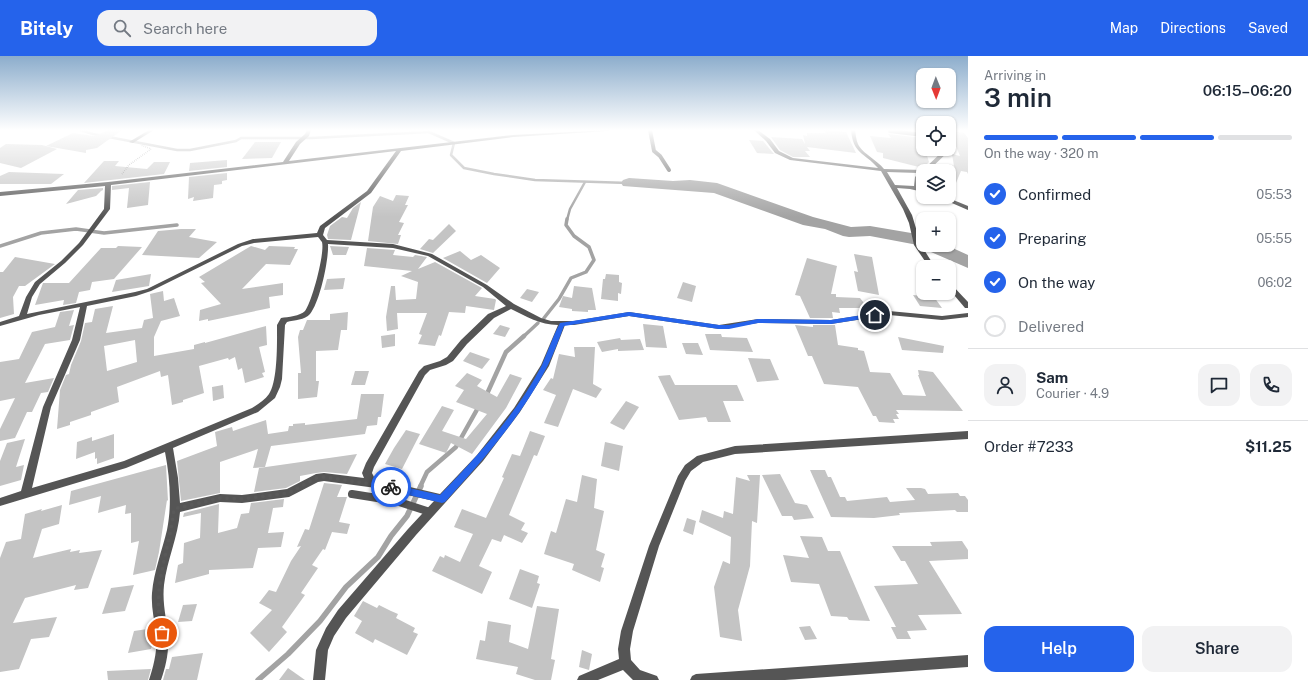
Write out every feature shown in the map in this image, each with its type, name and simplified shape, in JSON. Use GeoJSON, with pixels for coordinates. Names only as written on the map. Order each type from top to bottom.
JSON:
{"type":"FeatureCollection","features":[{"type":"Feature","properties":{"kind":"street"},"geometry":{"type":"LineString","coordinates":[[285,163],[288,159]]}},
{"type":"Feature","properties":{"kind":"street"},"geometry":{"type":"LineString","coordinates":[[0,194],[108,184],[315,159]]}},
{"type":"Feature","properties":{"kind":"street"},"geometry":{"type":"LineString","coordinates":[[0,502],[126,464],[255,410],[267,402],[274,393],[278,384],[281,325],[284,320],[302,316],[309,309],[321,272],[326,249],[322,227],[370,192],[392,159]]}},
{"type":"Feature","properties":{"kind":"street"},"geometry":{"type":"LineString","coordinates":[[793,159],[883,170],[916,172]]}},
{"type":"Feature","properties":{"kind":"street"},"geometry":{"type":"LineString","coordinates":[[871,159],[883,170],[908,212],[916,241],[927,260]]}},
{"type":"Feature","properties":{"kind":"street"},"geometry":{"type":"LineString","coordinates":[[23,316],[29,297],[37,283],[63,262],[94,228],[107,209],[108,184]]}},
{"type":"Feature","properties":{"kind":"street"},"geometry":{"type":"LineString","coordinates":[[892,186],[916,188]]}},
{"type":"Feature","properties":{"kind":"street"},"geometry":{"type":"LineString","coordinates":[[956,203],[968,208]]}},
{"type":"Feature","properties":{"kind":"street"},"geometry":{"type":"LineString","coordinates":[[0,324],[23,316],[149,290],[228,250],[253,241],[323,239],[393,246],[430,255],[485,286],[511,306],[539,320],[562,324],[629,314],[719,327],[729,327],[758,321],[831,322],[889,313],[942,318],[968,315]]}},
{"type":"Feature","properties":{"kind":"street"},"geometry":{"type":"LineString","coordinates":[[956,293],[968,306]]}},
{"type":"Feature","properties":{"kind":"street"},"geometry":{"type":"LineString","coordinates":[[25,495],[47,407],[76,340],[84,304]]}},
{"type":"Feature","properties":{"kind":"street"},"geometry":{"type":"LineString","coordinates":[[378,484],[370,480],[367,473],[369,466],[422,373],[427,368],[450,359],[464,342],[491,316],[511,306]]}},
{"type":"Feature","properties":{"kind":"street"},"geometry":{"type":"LineString","coordinates":[[319,680],[322,650],[330,632],[342,614],[427,510],[442,499],[480,458],[517,410],[544,366],[562,324]]}},
{"type":"Feature","properties":{"kind":"street"},"geometry":{"type":"LineString","coordinates":[[653,680],[636,675],[625,664],[624,649],[627,631],[654,546],[681,479],[688,468],[700,459],[718,453],[735,450],[968,435]]}},
{"type":"Feature","properties":{"kind":"street"},"geometry":{"type":"LineString","coordinates":[[155,680],[162,651],[162,633],[158,616],[158,592],[166,547],[172,530],[174,509],[175,479],[168,446]]}},
{"type":"Feature","properties":{"kind":"street"},"geometry":{"type":"LineString","coordinates":[[174,509],[220,498],[242,499],[289,493],[316,478],[324,477],[378,484],[442,499]]}},
{"type":"Feature","properties":{"kind":"street"},"geometry":{"type":"LineString","coordinates":[[696,680],[968,661]]}},
{"type":"Feature","properties":{"kind":"street"},"geometry":{"type":"LineString","coordinates":[[582,680],[625,664]]}},
{"type":"Feature","properties":{"kind":"lane"},"geometry":{"type":"LineString","coordinates":[[662,159],[669,170]]}},
{"type":"Feature","properties":{"kind":"lane"},"geometry":{"type":"LineString","coordinates":[[352,494],[396,501],[427,510]]}},
{"type":"Feature","properties":{"kind":"path"},"geometry":{"type":"LineString","coordinates":[[108,184],[123,173],[129,165],[137,159]]}},
{"type":"Feature","properties":{"kind":"building"},"geometry":{"type":"Polygon","coordinates":[[[0,159],[38,159],[21,168],[0,163],[0,159]]]}},
{"type":"Feature","properties":{"kind":"building"},"geometry":{"type":"Polygon","coordinates":[[[887,159],[928,159],[929,162],[927,164],[916,164],[916,166],[887,159]]]}},
{"type":"Feature","properties":{"kind":"building"},"geometry":{"type":"Polygon","coordinates":[[[953,159],[968,159],[968,174],[967,172],[961,171],[956,183],[956,164],[954,164],[953,159]]]}},
{"type":"Feature","properties":{"kind":"building"},"geometry":{"type":"Polygon","coordinates":[[[227,160],[227,167],[189,171],[190,163],[227,160]]]}},
{"type":"Feature","properties":{"kind":"building"},"geometry":{"type":"Polygon","coordinates":[[[104,161],[119,161],[115,166],[147,169],[154,162],[170,162],[164,174],[84,183],[104,161]]]}},
{"type":"Feature","properties":{"kind":"building"},"geometry":{"type":"Polygon","coordinates":[[[9,172],[64,174],[51,184],[0,184],[0,176],[9,172]]]}},
{"type":"Feature","properties":{"kind":"building"},"geometry":{"type":"Polygon","coordinates":[[[227,173],[227,180],[222,181],[222,184],[214,185],[213,198],[193,201],[194,197],[188,199],[189,177],[227,173]]]}},
{"type":"Feature","properties":{"kind":"building"},"geometry":{"type":"Polygon","coordinates":[[[150,182],[148,205],[127,208],[129,188],[112,190],[112,186],[150,182]]]}},
{"type":"Feature","properties":{"kind":"building"},"geometry":{"type":"Polygon","coordinates":[[[103,188],[103,190],[96,196],[66,204],[78,190],[103,188]]]}},
{"type":"Feature","properties":{"kind":"building"},"geometry":{"type":"Polygon","coordinates":[[[396,195],[409,196],[405,205],[408,205],[399,222],[404,223],[398,235],[401,235],[398,244],[368,241],[373,207],[380,196],[393,201],[396,195]]]}},
{"type":"Feature","properties":{"kind":"building"},"geometry":{"type":"Polygon","coordinates":[[[361,202],[351,240],[328,239],[327,235],[330,226],[342,217],[347,218],[353,208],[361,202]]]}},
{"type":"Feature","properties":{"kind":"building"},"geometry":{"type":"Polygon","coordinates":[[[449,224],[456,231],[433,253],[420,249],[429,239],[433,240],[449,224]]]}},
{"type":"Feature","properties":{"kind":"building"},"geometry":{"type":"Polygon","coordinates":[[[196,229],[189,237],[217,242],[199,258],[142,255],[158,231],[196,229]]]}},
{"type":"Feature","properties":{"kind":"building"},"geometry":{"type":"Polygon","coordinates":[[[118,246],[142,247],[114,279],[92,282],[90,290],[79,292],[76,303],[63,305],[64,300],[35,305],[43,283],[69,283],[101,248],[116,248],[118,246]]]}},
{"type":"Feature","properties":{"kind":"building"},"geometry":{"type":"Polygon","coordinates":[[[251,246],[265,250],[269,246],[295,247],[294,249],[298,249],[290,265],[266,264],[242,289],[283,283],[283,295],[269,297],[270,308],[208,321],[208,319],[199,321],[200,310],[221,304],[201,283],[205,282],[199,277],[251,246]]]}},
{"type":"Feature","properties":{"kind":"building"},"geometry":{"type":"Polygon","coordinates":[[[330,246],[349,247],[346,255],[333,255],[330,246]]]}},
{"type":"Feature","properties":{"kind":"building"},"geometry":{"type":"Polygon","coordinates":[[[367,248],[395,250],[393,255],[413,257],[415,255],[427,257],[418,269],[435,262],[482,288],[475,296],[495,299],[494,310],[466,306],[465,313],[449,312],[441,336],[439,335],[435,346],[418,344],[422,335],[419,334],[427,313],[397,313],[398,329],[387,331],[386,317],[391,286],[395,286],[396,300],[416,299],[418,282],[401,276],[412,271],[364,266],[367,248]]]}},
{"type":"Feature","properties":{"kind":"building"},"geometry":{"type":"Polygon","coordinates":[[[460,251],[471,260],[481,255],[500,268],[487,283],[443,258],[460,251]]]}},
{"type":"Feature","properties":{"kind":"building"},"geometry":{"type":"Polygon","coordinates":[[[854,254],[872,257],[879,295],[858,291],[854,271],[858,272],[854,254]]]}},
{"type":"Feature","properties":{"kind":"building"},"geometry":{"type":"Polygon","coordinates":[[[15,257],[55,264],[25,286],[19,286],[13,297],[14,314],[0,318],[0,272],[3,272],[15,257]]]}},
{"type":"Feature","properties":{"kind":"building"},"geometry":{"type":"Polygon","coordinates":[[[807,258],[837,266],[831,294],[836,294],[836,297],[860,298],[868,308],[839,308],[840,313],[832,312],[833,318],[810,318],[800,296],[795,295],[807,258]]]}},
{"type":"Feature","properties":{"kind":"building"},"geometry":{"type":"Polygon","coordinates":[[[151,274],[149,286],[112,292],[116,280],[151,274]]]}},
{"type":"Feature","properties":{"kind":"building"},"geometry":{"type":"Polygon","coordinates":[[[606,274],[619,275],[619,282],[622,283],[621,294],[618,293],[618,301],[601,299],[603,279],[605,279],[606,274]]]}},
{"type":"Feature","properties":{"kind":"building"},"geometry":{"type":"Polygon","coordinates":[[[345,278],[343,289],[324,290],[327,279],[345,278]]]}},
{"type":"Feature","properties":{"kind":"building"},"geometry":{"type":"Polygon","coordinates":[[[683,282],[696,286],[692,302],[677,298],[683,282]]]}},
{"type":"Feature","properties":{"kind":"building"},"geometry":{"type":"Polygon","coordinates":[[[574,286],[592,288],[596,310],[588,310],[588,312],[572,311],[572,309],[559,307],[563,296],[572,298],[574,286]]]}},
{"type":"Feature","properties":{"kind":"building"},"geometry":{"type":"Polygon","coordinates":[[[527,289],[539,292],[532,302],[520,298],[527,289]]]}},
{"type":"Feature","properties":{"kind":"building"},"geometry":{"type":"Polygon","coordinates":[[[163,291],[164,301],[174,298],[180,316],[161,321],[154,337],[154,356],[194,349],[194,345],[266,326],[267,345],[259,347],[265,372],[262,373],[264,377],[245,383],[242,368],[238,370],[235,357],[229,360],[228,358],[199,366],[204,393],[172,405],[168,375],[161,377],[160,371],[117,387],[119,402],[91,412],[91,415],[70,422],[70,425],[57,429],[60,390],[66,375],[69,374],[81,341],[85,323],[92,322],[95,309],[113,306],[106,333],[142,328],[144,320],[153,318],[150,294],[163,291]],[[135,340],[104,346],[107,371],[137,362],[135,340]]]}},
{"type":"Feature","properties":{"kind":"building"},"geometry":{"type":"Polygon","coordinates":[[[916,300],[936,300],[942,308],[920,306],[916,300]]]}},
{"type":"Feature","properties":{"kind":"building"},"geometry":{"type":"Polygon","coordinates":[[[74,310],[69,326],[74,325],[70,340],[45,344],[25,383],[54,378],[48,392],[41,393],[32,412],[27,412],[15,438],[0,441],[0,429],[15,398],[0,401],[0,362],[19,359],[32,332],[55,327],[60,312],[74,310]]]}},
{"type":"Feature","properties":{"kind":"building"},"geometry":{"type":"Polygon","coordinates":[[[348,312],[347,330],[341,330],[338,350],[316,351],[316,381],[319,381],[317,397],[298,399],[298,373],[301,373],[298,337],[300,330],[303,330],[307,320],[330,320],[330,314],[348,312]]]}},
{"type":"Feature","properties":{"kind":"building"},"geometry":{"type":"Polygon","coordinates":[[[643,324],[663,326],[667,348],[646,347],[643,324]]]}},
{"type":"Feature","properties":{"kind":"building"},"geometry":{"type":"Polygon","coordinates":[[[500,325],[510,328],[505,337],[493,334],[500,325]]]}},
{"type":"Feature","properties":{"kind":"building"},"geometry":{"type":"Polygon","coordinates":[[[795,325],[813,327],[813,325],[835,325],[838,345],[858,348],[858,350],[864,351],[870,372],[890,373],[903,395],[926,396],[918,375],[918,370],[933,372],[963,411],[896,410],[899,414],[896,414],[899,419],[893,419],[895,423],[879,422],[876,416],[873,416],[858,387],[824,384],[812,356],[808,356],[795,325]]]}},
{"type":"Feature","properties":{"kind":"building"},"geometry":{"type":"Polygon","coordinates":[[[395,334],[395,346],[382,348],[381,336],[395,334]]]}},
{"type":"Feature","properties":{"kind":"building"},"geometry":{"type":"Polygon","coordinates":[[[705,334],[721,334],[722,337],[747,338],[753,352],[710,350],[705,334]]]}},
{"type":"Feature","properties":{"kind":"building"},"geometry":{"type":"Polygon","coordinates":[[[898,337],[944,346],[943,353],[902,350],[898,337]]]}},
{"type":"Feature","properties":{"kind":"building"},"geometry":{"type":"Polygon","coordinates":[[[620,338],[621,340],[640,339],[644,350],[618,351],[618,349],[602,352],[597,342],[620,338]]]}},
{"type":"Feature","properties":{"kind":"building"},"geometry":{"type":"Polygon","coordinates":[[[682,343],[698,343],[703,355],[686,354],[682,343]]]}},
{"type":"Feature","properties":{"kind":"building"},"geometry":{"type":"Polygon","coordinates":[[[574,347],[595,347],[593,384],[602,389],[596,398],[573,389],[558,427],[544,423],[556,395],[543,390],[551,378],[553,379],[559,354],[575,357],[574,347]]]}},
{"type":"Feature","properties":{"kind":"building"},"geometry":{"type":"Polygon","coordinates":[[[470,352],[490,359],[482,369],[463,361],[470,352]]]}},
{"type":"Feature","properties":{"kind":"building"},"geometry":{"type":"Polygon","coordinates":[[[748,358],[770,359],[779,380],[757,382],[748,358]]]}},
{"type":"Feature","properties":{"kind":"building"},"geometry":{"type":"Polygon","coordinates":[[[355,371],[369,371],[365,385],[351,385],[355,371]]]}},
{"type":"Feature","properties":{"kind":"building"},"geometry":{"type":"Polygon","coordinates":[[[467,373],[482,380],[477,386],[497,397],[510,374],[522,378],[506,408],[472,454],[451,443],[446,453],[419,444],[442,406],[454,410],[442,431],[466,439],[487,414],[456,402],[464,390],[455,386],[467,373]]]}},
{"type":"Feature","properties":{"kind":"building"},"geometry":{"type":"Polygon","coordinates":[[[670,375],[675,385],[737,385],[744,401],[723,401],[731,422],[708,422],[706,417],[679,420],[658,376],[670,375]]]}},
{"type":"Feature","properties":{"kind":"building"},"geometry":{"type":"Polygon","coordinates":[[[223,385],[224,398],[213,401],[212,387],[223,385]]]}},
{"type":"Feature","properties":{"kind":"building"},"geometry":{"type":"Polygon","coordinates":[[[361,394],[384,394],[381,417],[378,417],[377,425],[367,426],[365,434],[271,446],[265,467],[253,468],[258,449],[220,462],[220,493],[181,501],[177,461],[217,446],[215,432],[232,427],[233,431],[266,420],[268,434],[288,431],[289,426],[293,426],[293,424],[305,423],[305,425],[357,419],[361,394]]]}},
{"type":"Feature","properties":{"kind":"building"},"geometry":{"type":"Polygon","coordinates":[[[626,401],[639,407],[624,430],[610,423],[626,401]]]}},
{"type":"Feature","properties":{"kind":"building"},"geometry":{"type":"Polygon","coordinates":[[[406,430],[420,434],[402,469],[385,464],[394,448],[406,430]]]}},
{"type":"Feature","properties":{"kind":"building"},"geometry":{"type":"Polygon","coordinates":[[[530,431],[545,436],[537,456],[534,455],[509,515],[525,523],[521,530],[528,533],[522,543],[504,535],[501,542],[492,539],[479,566],[492,572],[482,594],[432,571],[440,556],[444,558],[445,555],[460,562],[473,534],[454,527],[462,509],[486,518],[504,478],[502,477],[512,454],[520,456],[530,431]]]}},
{"type":"Feature","properties":{"kind":"building"},"geometry":{"type":"Polygon","coordinates":[[[114,434],[114,458],[97,464],[95,452],[76,459],[77,442],[92,437],[92,441],[114,434]]]}},
{"type":"Feature","properties":{"kind":"building"},"geometry":{"type":"Polygon","coordinates":[[[25,439],[16,467],[24,465],[21,480],[0,486],[0,461],[7,443],[25,439]]]}},
{"type":"Feature","properties":{"kind":"building"},"geometry":{"type":"Polygon","coordinates":[[[605,442],[623,446],[619,471],[601,466],[605,442]]]}},
{"type":"Feature","properties":{"kind":"building"},"geometry":{"type":"Polygon","coordinates":[[[357,454],[347,474],[324,472],[300,476],[300,481],[286,488],[254,492],[259,468],[357,454]]]}},
{"type":"Feature","properties":{"kind":"building"},"geometry":{"type":"Polygon","coordinates":[[[166,465],[168,501],[167,500],[155,570],[133,575],[139,541],[131,543],[131,513],[125,514],[126,505],[98,513],[101,496],[69,505],[71,491],[166,465]]]}},
{"type":"Feature","properties":{"kind":"building"},"geometry":{"type":"Polygon","coordinates":[[[810,470],[825,470],[828,477],[831,477],[840,497],[845,497],[847,501],[887,497],[890,502],[915,500],[906,488],[921,488],[925,489],[928,494],[958,493],[960,496],[965,496],[968,500],[968,512],[957,512],[955,510],[899,513],[900,515],[874,518],[831,517],[810,470]]]}},
{"type":"Feature","properties":{"kind":"building"},"geometry":{"type":"Polygon","coordinates":[[[780,474],[795,503],[807,505],[814,518],[794,520],[792,516],[782,516],[762,475],[780,474]]]}},
{"type":"Feature","properties":{"kind":"building"},"geometry":{"type":"Polygon","coordinates":[[[582,475],[597,479],[594,508],[604,511],[596,550],[605,554],[601,567],[604,568],[600,582],[572,570],[574,564],[544,554],[551,531],[556,533],[566,499],[577,502],[582,475]]]}},
{"type":"Feature","properties":{"kind":"building"},"geometry":{"type":"Polygon","coordinates":[[[747,475],[760,475],[757,523],[752,521],[750,566],[738,610],[742,641],[720,637],[714,587],[723,561],[730,564],[731,537],[699,522],[702,510],[723,518],[724,511],[733,514],[736,477],[750,481],[747,475]]]}},
{"type":"Feature","properties":{"kind":"building"},"geometry":{"type":"Polygon","coordinates":[[[324,483],[342,485],[337,497],[347,497],[339,522],[350,524],[347,534],[332,532],[325,550],[323,549],[312,565],[318,568],[301,593],[305,595],[282,627],[287,632],[269,652],[250,633],[272,610],[259,603],[269,590],[276,592],[291,561],[301,546],[297,547],[305,529],[309,530],[324,483]]]}},
{"type":"Feature","properties":{"kind":"building"},"geometry":{"type":"Polygon","coordinates":[[[284,499],[283,507],[273,508],[268,533],[284,532],[281,547],[258,548],[253,568],[209,570],[209,574],[175,583],[178,565],[183,563],[184,543],[200,538],[201,513],[183,517],[184,513],[219,504],[218,533],[237,528],[241,514],[249,513],[251,503],[284,499]]]}},
{"type":"Feature","properties":{"kind":"building"},"geometry":{"type":"Polygon","coordinates":[[[62,505],[59,524],[42,529],[33,558],[71,549],[70,552],[80,550],[79,553],[102,550],[88,588],[74,590],[76,585],[25,598],[13,623],[57,617],[49,637],[31,639],[19,669],[0,672],[0,558],[6,542],[21,539],[25,514],[62,505]]]}},
{"type":"Feature","properties":{"kind":"building"},"geometry":{"type":"Polygon","coordinates":[[[687,518],[696,521],[693,535],[683,531],[687,518]]]}},
{"type":"Feature","properties":{"kind":"building"},"geometry":{"type":"Polygon","coordinates":[[[800,536],[822,537],[828,551],[840,551],[870,621],[849,620],[847,617],[831,616],[819,584],[791,582],[783,555],[809,558],[800,536]]]}},
{"type":"Feature","properties":{"kind":"building"},"geometry":{"type":"Polygon","coordinates":[[[962,541],[968,550],[968,559],[929,561],[962,614],[918,615],[927,630],[907,631],[911,639],[897,639],[891,627],[896,627],[874,586],[918,584],[905,561],[901,561],[892,546],[932,546],[930,542],[962,541]]]}},
{"type":"Feature","properties":{"kind":"building"},"geometry":{"type":"Polygon","coordinates":[[[520,569],[539,576],[537,583],[540,584],[532,608],[509,599],[520,569]]]}},
{"type":"Feature","properties":{"kind":"building"},"geometry":{"type":"Polygon","coordinates":[[[134,585],[125,611],[102,614],[111,588],[134,585]]]}},
{"type":"Feature","properties":{"kind":"building"},"geometry":{"type":"Polygon","coordinates":[[[363,601],[377,608],[379,605],[398,614],[396,618],[415,628],[413,632],[418,634],[407,655],[375,639],[373,643],[355,633],[362,621],[354,616],[363,601]]]}},
{"type":"Feature","properties":{"kind":"building"},"geometry":{"type":"Polygon","coordinates":[[[197,604],[192,621],[178,622],[183,605],[197,604]]]}},
{"type":"Feature","properties":{"kind":"building"},"geometry":{"type":"Polygon","coordinates":[[[537,606],[559,609],[551,659],[555,660],[551,680],[535,680],[516,674],[518,667],[476,659],[480,640],[485,641],[488,621],[511,625],[509,642],[528,649],[537,606]]]}},
{"type":"Feature","properties":{"kind":"building"},"geometry":{"type":"Polygon","coordinates":[[[810,626],[817,639],[805,640],[799,627],[810,626]]]}},
{"type":"Feature","properties":{"kind":"building"},"geometry":{"type":"Polygon","coordinates":[[[154,628],[155,633],[151,649],[128,653],[134,631],[154,628]]]}},
{"type":"Feature","properties":{"kind":"building"},"geometry":{"type":"Polygon","coordinates":[[[582,650],[592,654],[589,670],[579,667],[582,650]]]}},
{"type":"Feature","properties":{"kind":"building"},"geometry":{"type":"Polygon","coordinates":[[[203,653],[197,680],[163,680],[166,669],[169,669],[172,657],[203,653]]]}},
{"type":"Feature","properties":{"kind":"building"},"geometry":{"type":"Polygon","coordinates":[[[288,668],[305,680],[279,680],[288,668]]]}},
{"type":"Feature","properties":{"kind":"building"},"geometry":{"type":"Polygon","coordinates":[[[151,669],[148,680],[108,680],[107,671],[151,669]]]}},
{"type":"Feature","properties":{"kind":"waterway"},"geometry":{"type":"LineString","coordinates":[[455,159],[464,168],[535,180],[629,183]]}},
{"type":"Feature","properties":{"kind":"waterway"},"geometry":{"type":"LineString","coordinates":[[567,220],[570,209],[585,182]]}},
{"type":"Feature","properties":{"kind":"waterway"},"geometry":{"type":"LineString","coordinates":[[629,183],[673,186],[690,185],[717,188],[809,221],[829,225],[849,232],[870,231],[916,240]]}},
{"type":"Feature","properties":{"kind":"waterway"},"geometry":{"type":"LineString","coordinates":[[544,318],[559,299],[571,278],[586,272],[594,260],[589,247],[574,236],[566,225],[567,219]]}},
{"type":"Feature","properties":{"kind":"waterway"},"geometry":{"type":"LineString","coordinates":[[0,246],[41,233],[76,229],[104,233],[177,225]]}},
{"type":"Feature","properties":{"kind":"waterway"},"geometry":{"type":"LineString","coordinates":[[946,252],[968,262]]}},
{"type":"Feature","properties":{"kind":"waterway"},"geometry":{"type":"LineString","coordinates":[[523,337],[538,323]]}},
{"type":"Feature","properties":{"kind":"waterway"},"geometry":{"type":"LineString","coordinates":[[486,396],[506,352],[524,336]]}},
{"type":"Feature","properties":{"kind":"waterway"},"geometry":{"type":"LineString","coordinates":[[420,487],[427,472],[456,447],[479,406]]}},
{"type":"Feature","properties":{"kind":"waterway"},"geometry":{"type":"LineString","coordinates":[[258,680],[288,654],[320,621],[346,587],[378,557],[391,536],[407,516],[421,486]]}},
{"type":"Feature","properties":{"kind":"way so far"},"geometry":{"type":"LineString","coordinates":[[162,633],[158,616],[158,592],[166,547],[172,530],[174,509],[220,498],[242,499],[289,493],[316,478],[324,477],[391,487]]}},
{"type":"Feature","properties":{"kind":"route"},"geometry":{"type":"LineString","coordinates":[[391,487],[442,499],[480,458],[517,410],[544,366],[562,324],[629,314],[703,326],[719,327],[729,327],[758,321],[791,320],[831,322],[875,315]]}}]}
